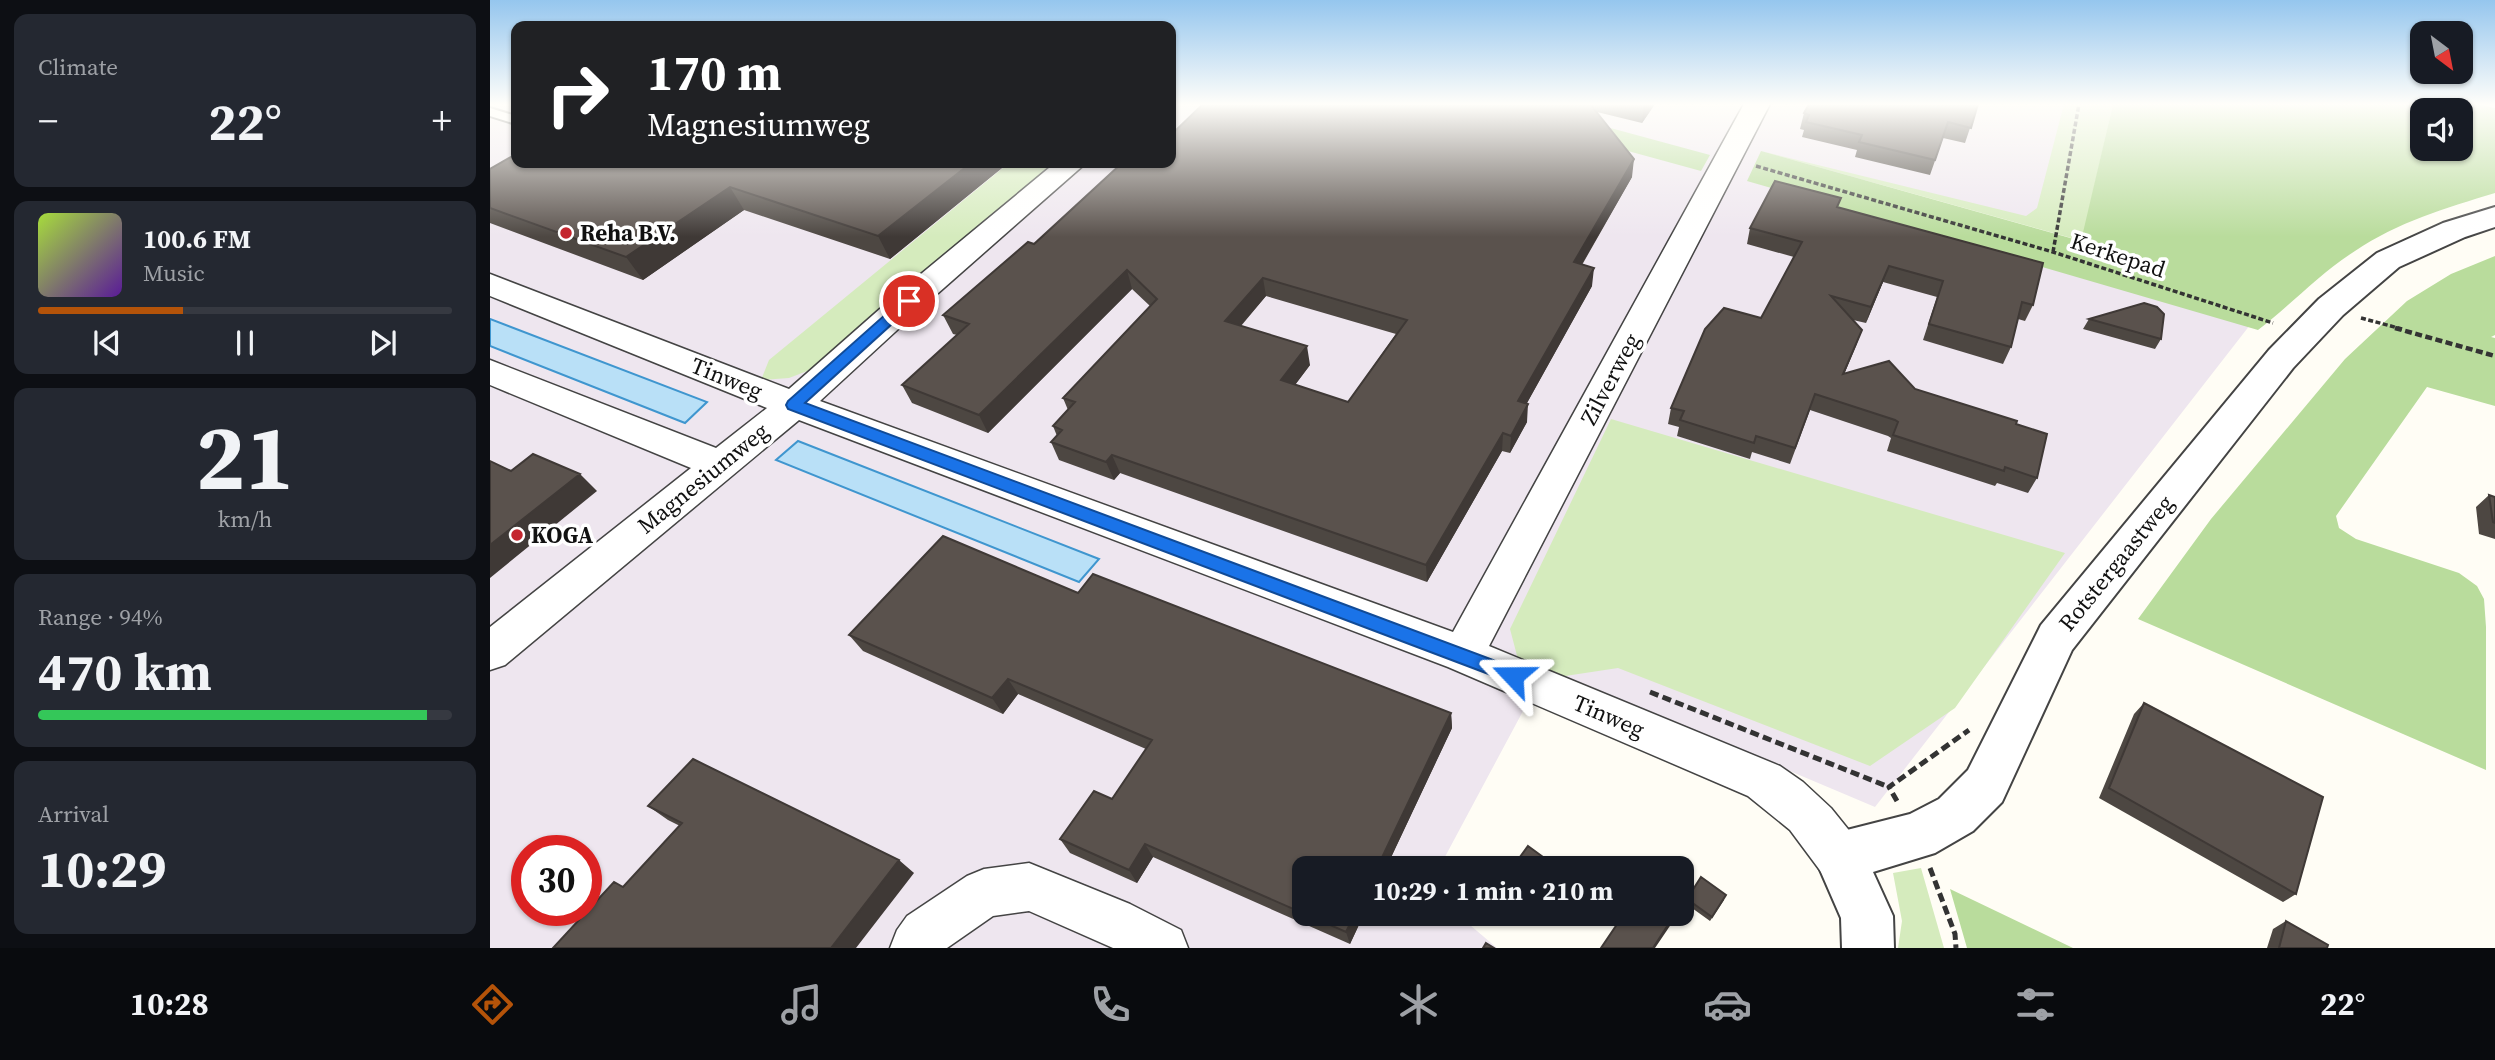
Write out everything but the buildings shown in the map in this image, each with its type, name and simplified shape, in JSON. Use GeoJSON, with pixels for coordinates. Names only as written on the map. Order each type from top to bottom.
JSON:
{"type":"FeatureCollection","features":[{"type":"Feature","properties":{"kind":"street","name":"Zilverweg"},"geometry":{"type":"LineString","coordinates":[[1463,654],[1733,148]]}},
{"type":"Feature","properties":{"kind":"street","name":"Magnesiumweg"},"geometry":{"type":"LineString","coordinates":[[490,652],[718,464],[794,405],[909,301],[1066,168]]}},
{"type":"Feature","properties":{"kind":"street","name":"Rotstergaastweg"},"geometry":{"type":"LineString","coordinates":[[1839,856],[1917,836],[1956,815],[1985,786],[2056,638],[2281,359],[2331,307],[2388,260],[2454,229],[2495,217]]}},
{"type":"Feature","properties":{"kind":"street","name":"Tinweg"},"geometry":{"type":"LineString","coordinates":[[490,284],[794,405],[1463,654],[1764,781],[1793,800],[1819,826],[1839,856]]}},
{"type":"Feature","properties":{"kind":"street"},"geometry":{"type":"LineString","coordinates":[[490,372],[718,464]]}},
{"type":"Feature","properties":{"kind":"street"},"geometry":{"type":"LineString","coordinates":[[1839,856],[1867,916],[1868,948]]}},
{"type":"Feature","properties":{"kind":"street"},"geometry":{"type":"LineString","coordinates":[[915,948],[925,934],[984,893],[1029,887],[1113,921],[1163,948]]}},
{"type":"Feature","properties":{"kind":"path","name":"Kerkepad"},"geometry":{"type":"LineString","coordinates":[[2071,148],[2053,252],[2275,324]]}},
{"type":"Feature","properties":{"kind":"path"},"geometry":{"type":"LineString","coordinates":[[1728,158],[2053,252]]}},
{"type":"Feature","properties":{"kind":"path"},"geometry":{"type":"LineString","coordinates":[[2331,307],[2495,356]]}},
{"type":"Feature","properties":{"kind":"path"},"geometry":{"type":"LineString","coordinates":[[1956,948],[1955,934],[1917,836],[1889,787],[1976,725]]}},
{"type":"Feature","properties":{"kind":"shaded area"},"geometry":{"type":"Polygon","coordinates":[[[490,148],[511,148],[511,168],[1176,168],[1176,148],[2062,148],[2044,225],[1766,156],[2250,325],[1875,807],[1546,668],[1445,856],[1292,856],[1292,926],[1471,926],[1497,948],[490,948],[490,148]]]}},
{"type":"Feature","properties":{"kind":"green space"},"geometry":{"type":"Polygon","coordinates":[[[1618,148],[1685,148],[1710,155],[1701,171],[1618,148]]]}},
{"type":"Feature","properties":{"kind":"green space"},"geometry":{"type":"Polygon","coordinates":[[[2053,148],[2103,148],[2082,241],[1761,151],[2026,216],[2037,208],[2053,148]]]}},
{"type":"Feature","properties":{"kind":"green space"},"geometry":{"type":"Polygon","coordinates":[[[2103,148],[2410,148],[2410,161],[2473,161],[2473,148],[2495,148],[2495,193],[2423,217],[2371,241],[2329,270],[2258,330],[1747,181],[1761,151],[2081,241],[2103,148]]]}},
{"type":"Feature","properties":{"kind":"green space"},"geometry":{"type":"Polygon","coordinates":[[[1003,168],[1052,168],[810,370],[789,378],[761,380],[769,360],[1003,168]]]}},
{"type":"Feature","properties":{"kind":"green space"},"geometry":{"type":"Polygon","coordinates":[[[2495,256],[2495,335],[2491,337],[2495,338],[2495,406],[2427,387],[2336,516],[2339,528],[2356,539],[2459,573],[2477,586],[2484,599],[2486,627],[2486,770],[2138,619],[2211,519],[2345,359],[2407,301],[2451,274],[2495,256]]]}},
{"type":"Feature","properties":{"kind":"green space"},"geometry":{"type":"Polygon","coordinates":[[[1611,419],[2065,553],[1955,708],[1870,766],[1618,668],[1552,678],[1520,667],[1510,629],[1611,419]]]}},
{"type":"Feature","properties":{"kind":"green space"},"geometry":{"type":"Polygon","coordinates":[[[1921,868],[1944,948],[1898,948],[1902,921],[1893,873],[1921,868]]]}},
{"type":"Feature","properties":{"kind":"green space"},"geometry":{"type":"Polygon","coordinates":[[[1950,889],[2073,948],[1967,948],[1950,889]]]}},
{"type":"Feature","properties":{"kind":"water"},"geometry":{"type":"Polygon","coordinates":[[[490,319],[707,402],[685,423],[490,346],[490,319]]]}},
{"type":"Feature","properties":{"kind":"water"},"geometry":{"type":"Polygon","coordinates":[[[798,441],[1099,559],[1079,582],[776,460],[798,441]]]}},
{"type":"Feature","properties":{"kind":"place","name":"Reha B.V."},"geometry":{"type":"Point","coordinates":[566,233]}},
{"type":"Feature","properties":{"kind":"place","name":"KOGA"},"geometry":{"type":"Point","coordinates":[517,535]}},
{"type":"Feature","properties":{"kind":"route"},"geometry":{"type":"LineString","coordinates":[[909,301],[794,405],[1463,654],[1513,676]]}}]}
